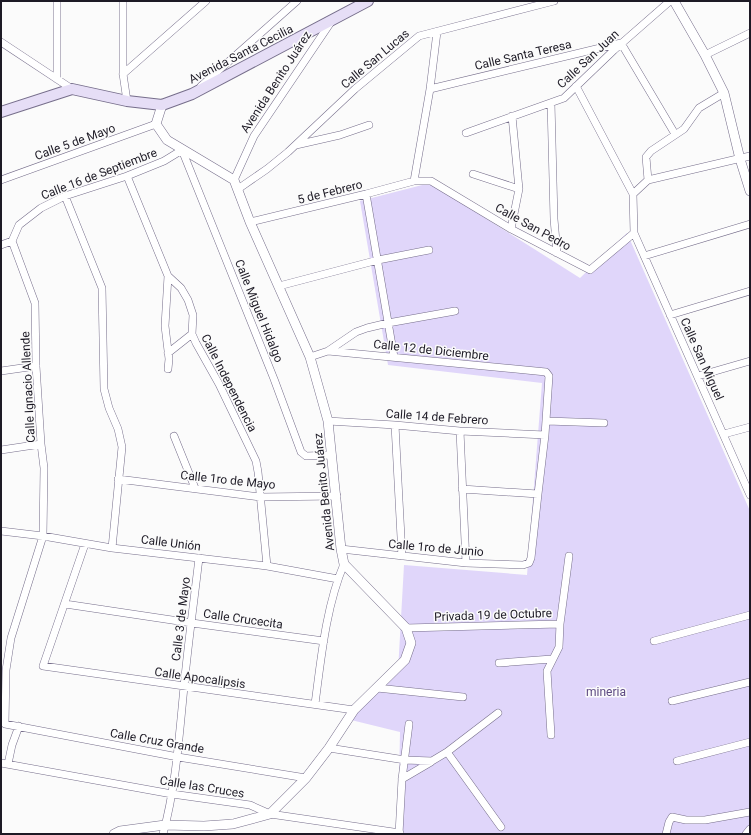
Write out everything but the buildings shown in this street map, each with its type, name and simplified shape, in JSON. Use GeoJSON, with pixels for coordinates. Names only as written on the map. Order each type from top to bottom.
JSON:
{"type":"FeatureCollection","features":[{"type":"Feature","properties":{"kind":"main road","name":"Avenida Santa Cecilia"},"geometry":{"type":"LineString","coordinates":[[162,105],[192,94],[331,22],[368,1]]}},
{"type":"Feature","properties":{"kind":"main road"},"geometry":{"type":"LineString","coordinates":[[1,112],[72,89],[127,101],[162,105]]}},
{"type":"Feature","properties":{"kind":"street"},"geometry":{"type":"LineString","coordinates":[[57,79],[58,1]]}},
{"type":"Feature","properties":{"kind":"street"},"geometry":{"type":"LineString","coordinates":[[123,1],[124,74],[127,101]]}},
{"type":"Feature","properties":{"kind":"street"},"geometry":{"type":"LineString","coordinates":[[196,1],[196,9]]}},
{"type":"Feature","properties":{"kind":"street"},"geometry":{"type":"LineString","coordinates":[[124,74],[206,1]]}},
{"type":"Feature","properties":{"kind":"street"},"geometry":{"type":"LineString","coordinates":[[192,94],[297,1]]}},
{"type":"Feature","properties":{"kind":"street","name":"Calle San Lucas"},"geometry":{"type":"LineString","coordinates":[[238,189],[266,169],[295,145],[355,89],[418,36],[554,1]]}},
{"type":"Feature","properties":{"kind":"street","name":"Calle San Juan"},"geometry":{"type":"LineString","coordinates":[[466,133],[564,98],[621,43],[670,1]]}},
{"type":"Feature","properties":{"kind":"street"},"geometry":{"type":"LineString","coordinates":[[674,1],[705,55],[724,93],[740,159],[750,191]]}},
{"type":"Feature","properties":{"kind":"street","name":"Avenida Benito Juárez"},"geometry":{"type":"LineString","coordinates":[[331,22],[254,136],[234,180],[250,222],[310,357],[328,421],[337,496],[341,549],[344,564],[406,628]]}},
{"type":"Feature","properties":{"kind":"street"},"geometry":{"type":"LineString","coordinates":[[414,181],[430,89],[437,32]]}},
{"type":"Feature","properties":{"kind":"street"},"geometry":{"type":"LineString","coordinates":[[705,55],[750,33]]}},
{"type":"Feature","properties":{"kind":"street"},"geometry":{"type":"LineString","coordinates":[[1,42],[72,89]]}},
{"type":"Feature","properties":{"kind":"street"},"geometry":{"type":"LineString","coordinates":[[621,43],[674,134]]}},
{"type":"Feature","properties":{"kind":"street","name":"Calle Santa Teresa"},"geometry":{"type":"LineString","coordinates":[[430,89],[621,43]]}},
{"type":"Feature","properties":{"kind":"street"},"geometry":{"type":"LineString","coordinates":[[576,86],[633,194],[634,233]]}},
{"type":"Feature","properties":{"kind":"street"},"geometry":{"type":"LineString","coordinates":[[648,180],[646,157],[651,151],[674,134],[684,129],[699,108],[724,93]]}},
{"type":"Feature","properties":{"kind":"street"},"geometry":{"type":"LineString","coordinates":[[551,103],[554,219],[557,253]]}},
{"type":"Feature","properties":{"kind":"street"},"geometry":{"type":"LineString","coordinates":[[162,105],[156,124],[167,140],[234,180]]}},
{"type":"Feature","properties":{"kind":"street"},"geometry":{"type":"LineString","coordinates":[[511,229],[519,189],[512,116]]}},
{"type":"Feature","properties":{"kind":"street","name":"Calle 5 de Mayo"},"geometry":{"type":"LineString","coordinates":[[1,180],[156,124]]}},
{"type":"Feature","properties":{"kind":"street"},"geometry":{"type":"LineString","coordinates":[[295,145],[340,135],[369,125]]}},
{"type":"Feature","properties":{"kind":"street","name":"Calle 16 de Septiembre"},"geometry":{"type":"LineString","coordinates":[[12,241],[19,225],[41,208],[65,196],[127,176],[164,161],[182,150]]}},
{"type":"Feature","properties":{"kind":"street","name":"Calle Miguel Hidalgo"},"geometry":{"type":"LineString","coordinates":[[182,150],[271,371],[301,452],[306,456],[332,455]]}},
{"type":"Feature","properties":{"kind":"street"},"geometry":{"type":"LineString","coordinates":[[633,194],[648,180],[750,156]]}},
{"type":"Feature","properties":{"kind":"street"},"geometry":{"type":"LineString","coordinates":[[473,174],[519,189]]}},
{"type":"Feature","properties":{"kind":"street","name":"Calle Independencia"},"geometry":{"type":"LineString","coordinates":[[127,176],[168,276],[181,288],[188,300],[193,315],[192,334],[196,343],[219,384],[256,461],[266,566]]}},
{"type":"Feature","properties":{"kind":"street","name":"5 de Febrero"},"geometry":{"type":"LineString","coordinates":[[250,222],[414,181]]}},
{"type":"Feature","properties":{"kind":"street","name":"Calle San Pedro"},"geometry":{"type":"LineString","coordinates":[[414,181],[431,181],[511,229],[590,270],[634,233]]}},
{"type":"Feature","properties":{"kind":"street"},"geometry":{"type":"LineString","coordinates":[[366,194],[394,357]]}},
{"type":"Feature","properties":{"kind":"street"},"geometry":{"type":"LineString","coordinates":[[65,196],[102,288],[104,389],[109,408],[118,429],[122,447],[112,548]]}},
{"type":"Feature","properties":{"kind":"street"},"geometry":{"type":"LineString","coordinates":[[644,256],[750,224]]}},
{"type":"Feature","properties":{"kind":"street","name":"Calle San Miguel"},"geometry":{"type":"LineString","coordinates":[[634,233],[750,495]]}},
{"type":"Feature","properties":{"kind":"street"},"geometry":{"type":"LineString","coordinates":[[1,245],[12,241]]}},
{"type":"Feature","properties":{"kind":"street","name":"Calle Ignacio Allende"},"geometry":{"type":"LineString","coordinates":[[5,724],[6,670],[11,638],[44,536],[44,468],[36,366],[35,302],[12,241]]}},
{"type":"Feature","properties":{"kind":"street"},"geometry":{"type":"LineString","coordinates":[[279,286],[378,260],[429,250]]}},
{"type":"Feature","properties":{"kind":"street"},"geometry":{"type":"LineString","coordinates":[[168,276],[165,326],[169,359],[168,369]]}},
{"type":"Feature","properties":{"kind":"street"},"geometry":{"type":"LineString","coordinates":[[670,315],[750,291]]}},
{"type":"Feature","properties":{"kind":"street"},"geometry":{"type":"LineString","coordinates":[[328,351],[356,332],[388,323],[455,311]]}},
{"type":"Feature","properties":{"kind":"street"},"geometry":{"type":"LineString","coordinates":[[168,353],[192,334]]}},
{"type":"Feature","properties":{"kind":"street","name":"Calle 12 de Diciembre"},"geometry":{"type":"LineString","coordinates":[[310,357],[328,351],[546,372],[549,376],[547,420]]}},
{"type":"Feature","properties":{"kind":"street"},"geometry":{"type":"LineString","coordinates":[[698,376],[750,360]]}},
{"type":"Feature","properties":{"kind":"street"},"geometry":{"type":"LineString","coordinates":[[1,371],[36,366]]}},
{"type":"Feature","properties":{"kind":"street"},"geometry":{"type":"LineString","coordinates":[[462,489],[538,494],[547,420],[604,423]]}},
{"type":"Feature","properties":{"kind":"street","name":"Calle 14 de Febrero"},"geometry":{"type":"LineString","coordinates":[[328,421],[460,431],[546,435]]}},
{"type":"Feature","properties":{"kind":"street"},"geometry":{"type":"LineString","coordinates":[[395,425],[402,556]]}},
{"type":"Feature","properties":{"kind":"street"},"geometry":{"type":"LineString","coordinates":[[724,434],[750,427]]}},
{"type":"Feature","properties":{"kind":"street"},"geometry":{"type":"LineString","coordinates":[[460,431],[466,563]]}},
{"type":"Feature","properties":{"kind":"street"},"geometry":{"type":"LineString","coordinates":[[174,436],[194,488]]}},
{"type":"Feature","properties":{"kind":"street"},"geometry":{"type":"LineString","coordinates":[[1,450],[41,444]]}},
{"type":"Feature","properties":{"kind":"street","name":"Calle 1ro de Mayo"},"geometry":{"type":"LineString","coordinates":[[118,479],[260,497],[337,496]]}},
{"type":"Feature","properties":{"kind":"street","name":"Calle 1ro de Junio"},"geometry":{"type":"LineString","coordinates":[[341,549],[466,563],[523,565],[529,563],[531,558],[538,494]]}},
{"type":"Feature","properties":{"kind":"street","name":"Calle Unión"},"geometry":{"type":"LineString","coordinates":[[1,531],[44,536],[112,548],[266,566],[338,579]]}},
{"type":"Feature","properties":{"kind":"street"},"geometry":{"type":"LineString","coordinates":[[65,604],[85,544]]}},
{"type":"Feature","properties":{"kind":"street","name":"Privada 19 de Octubre"},"geometry":{"type":"LineString","coordinates":[[406,628],[560,624],[569,556]]}},
{"type":"Feature","properties":{"kind":"street","name":"Calle 3 de Mayo"},"geometry":{"type":"LineString","coordinates":[[163,834],[178,757],[184,687],[199,558]]}},
{"type":"Feature","properties":{"kind":"street"},"geometry":{"type":"LineString","coordinates":[[315,704],[324,642],[338,579],[344,564]]}},
{"type":"Feature","properties":{"kind":"street","name":"Calle Crucecita"},"geometry":{"type":"LineString","coordinates":[[65,604],[324,642]]}},
{"type":"Feature","properties":{"kind":"street","name":"Calle Apocalipsis"},"geometry":{"type":"LineString","coordinates":[[65,604],[43,666],[354,710]]}},
{"type":"Feature","properties":{"kind":"street"},"geometry":{"type":"LineString","coordinates":[[654,641],[750,616]]}},
{"type":"Feature","properties":{"kind":"street"},"geometry":{"type":"LineString","coordinates":[[551,735],[547,671],[559,647],[560,624]]}},
{"type":"Feature","properties":{"kind":"street"},"geometry":{"type":"LineString","coordinates":[[114,834],[120,831],[165,824],[204,826],[233,824],[270,814],[306,778],[329,748],[354,710],[405,660],[410,643],[406,628]]}},
{"type":"Feature","properties":{"kind":"street"},"geometry":{"type":"LineString","coordinates":[[499,663],[552,659]]}},
{"type":"Feature","properties":{"kind":"street"},"geometry":{"type":"LineString","coordinates":[[672,701],[750,682]]}},
{"type":"Feature","properties":{"kind":"street"},"geometry":{"type":"LineString","coordinates":[[377,688],[463,698]]}},
{"type":"Feature","properties":{"kind":"street"},"geometry":{"type":"LineString","coordinates":[[402,779],[447,752],[498,712]]}},
{"type":"Feature","properties":{"kind":"street","name":"Calle Cruz Grande"},"geometry":{"type":"LineString","coordinates":[[5,724],[178,757],[306,778]]}},
{"type":"Feature","properties":{"kind":"street"},"geometry":{"type":"LineString","coordinates":[[400,834],[402,779],[409,724]]}},
{"type":"Feature","properties":{"kind":"street"},"geometry":{"type":"LineString","coordinates":[[5,763],[19,726]]}},
{"type":"Feature","properties":{"kind":"street"},"geometry":{"type":"LineString","coordinates":[[677,761],[750,742]]}},
{"type":"Feature","properties":{"kind":"street"},"geometry":{"type":"LineString","coordinates":[[329,748],[405,760],[432,762]]}},
{"type":"Feature","properties":{"kind":"street"},"geometry":{"type":"LineString","coordinates":[[447,752],[501,827]]}},
{"type":"Feature","properties":{"kind":"street","name":"Calle las Cruces"},"geometry":{"type":"LineString","coordinates":[[5,763],[172,794],[250,805],[270,814],[400,834]]}},
{"type":"Feature","properties":{"kind":"street"},"geometry":{"type":"LineString","coordinates":[[666,834],[672,817],[686,820],[705,820],[750,812]]}},
{"type":"Feature","properties":{"kind":"street"},"geometry":{"type":"LineString","coordinates":[[746,834],[750,829]]}},
{"type":"Feature","properties":{"kind":"green space","name":"mineria"},"geometry":{"type":"Polygon","coordinates":[[[430,183],[580,278],[627,233],[750,511],[750,827],[744,834],[398,834],[400,732],[347,719],[398,671],[404,565],[527,575],[542,383],[388,365],[360,201],[430,183]]]}}]}
